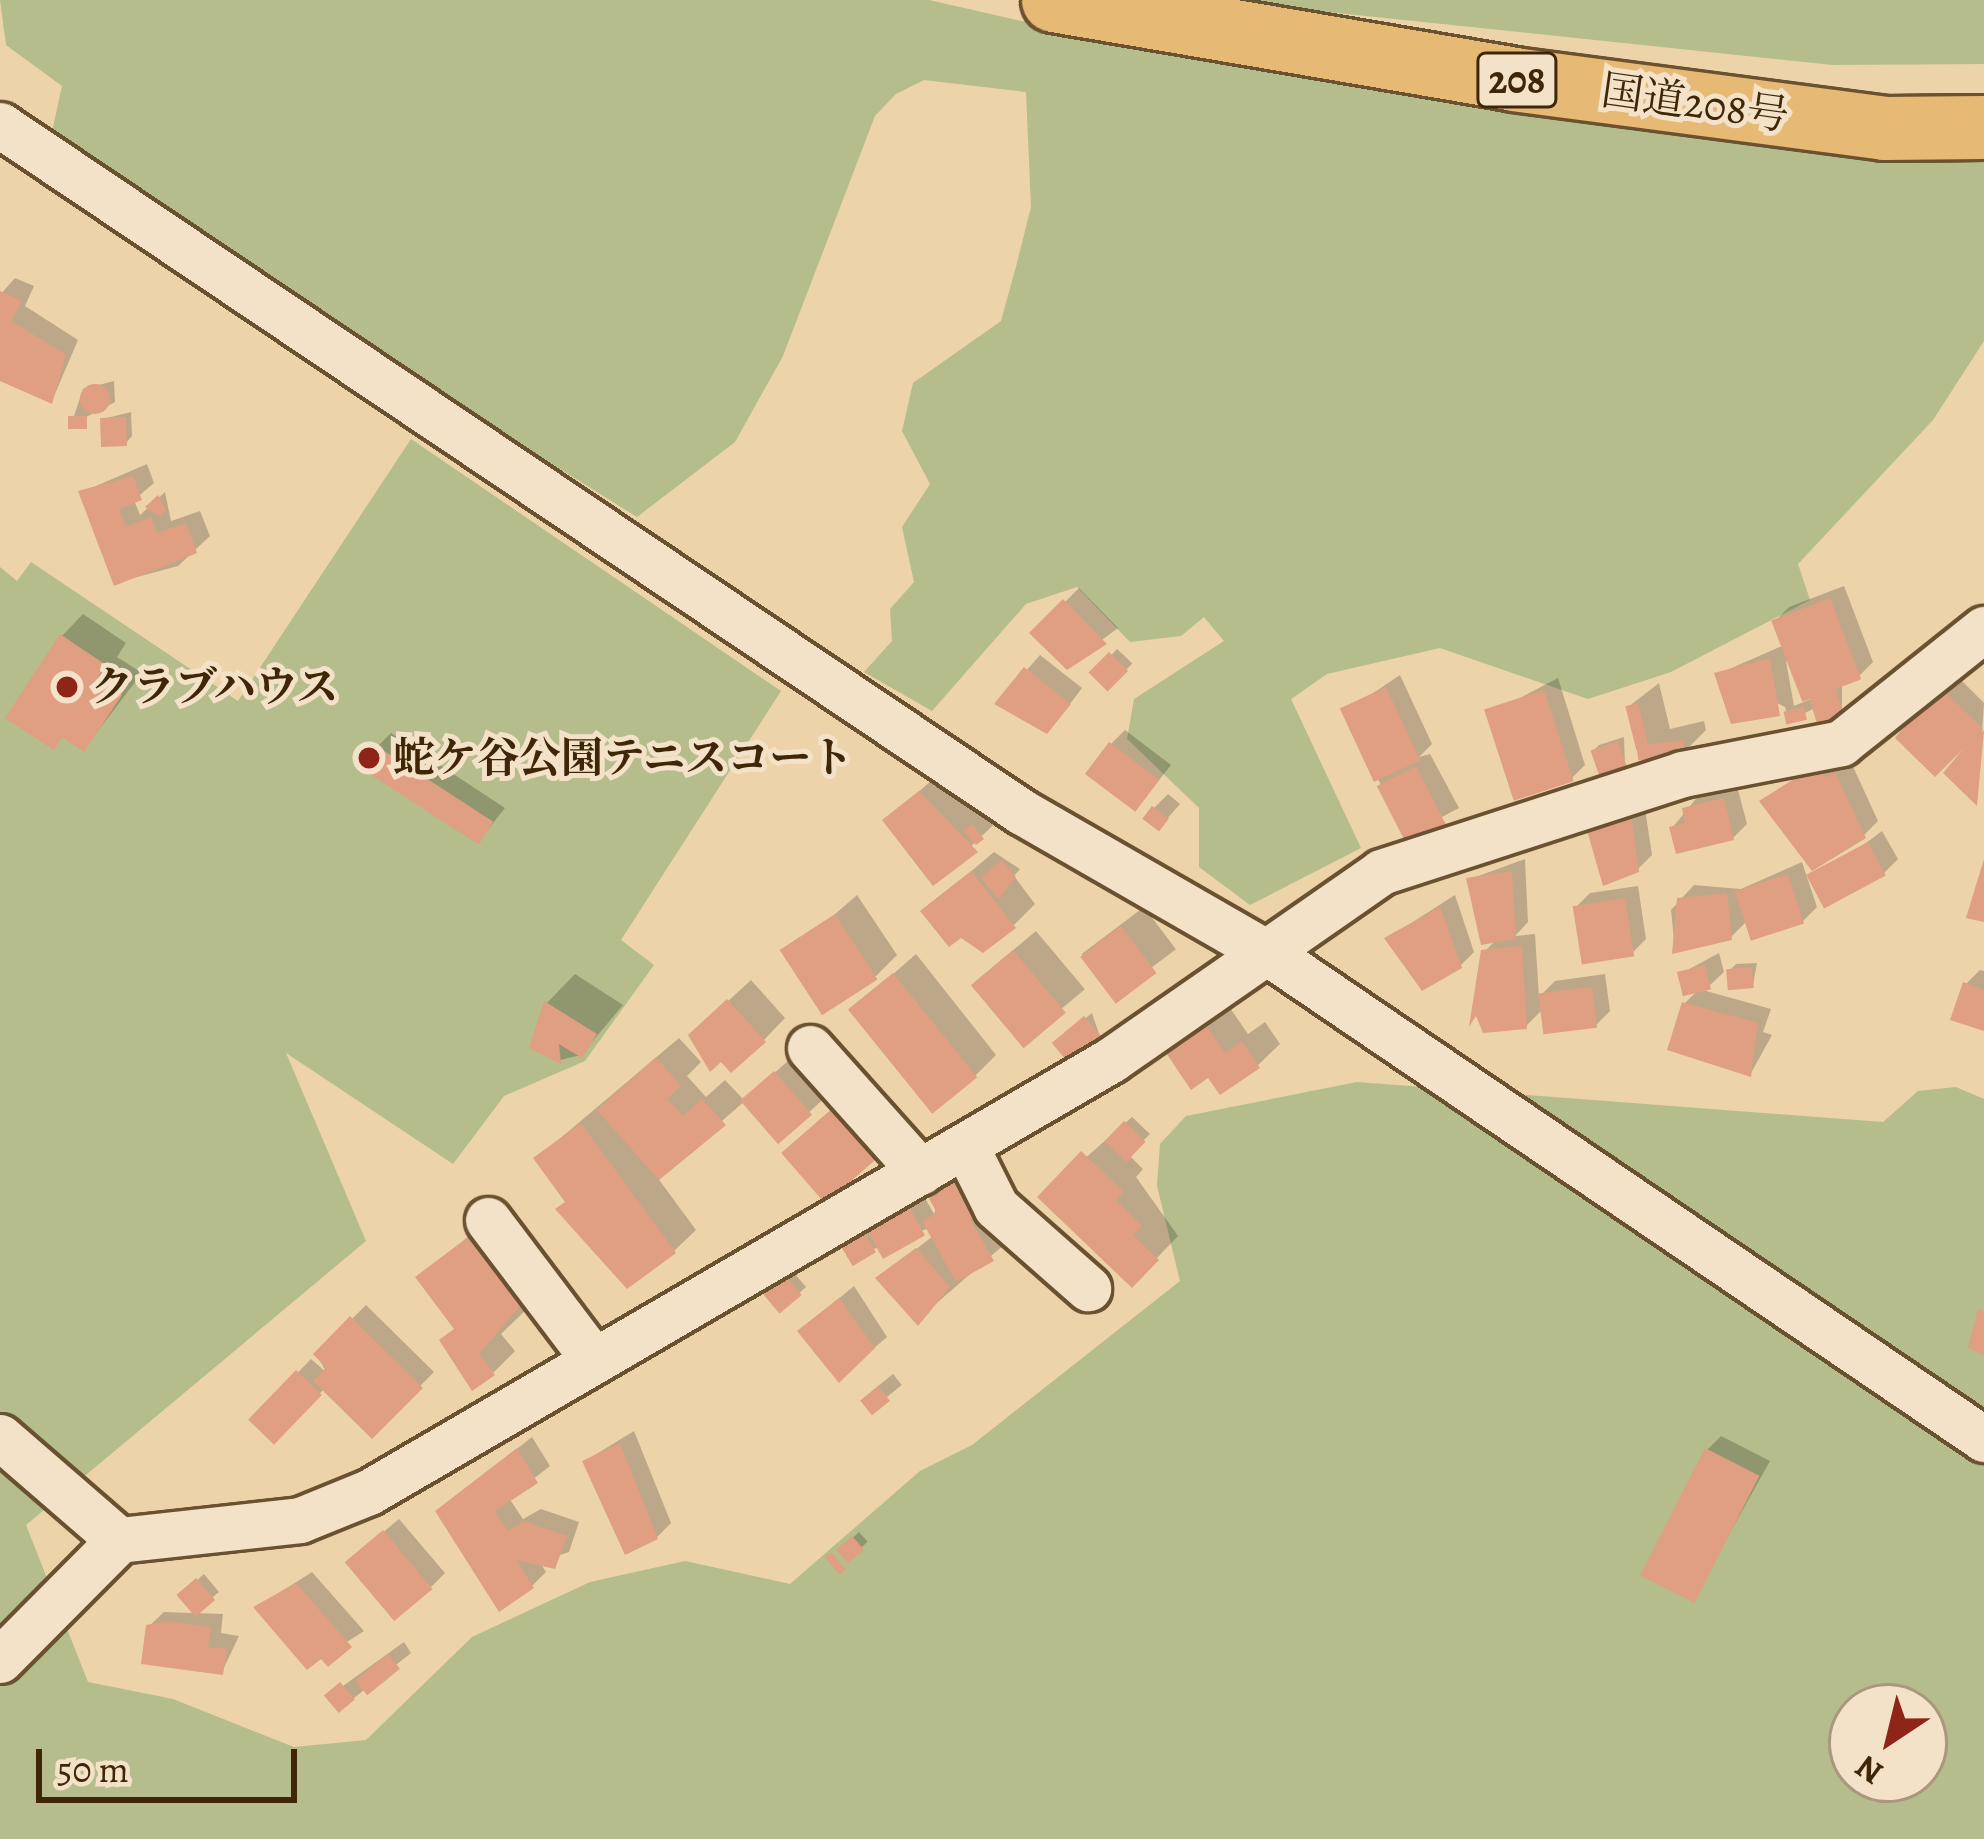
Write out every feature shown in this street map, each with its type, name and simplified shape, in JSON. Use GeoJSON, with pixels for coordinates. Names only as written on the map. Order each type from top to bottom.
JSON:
{"type":"FeatureCollection","features":[{"type":"Feature","properties":{"kind":"highway","name":"国道208号"},"geometry":{"type":"LineString","coordinates":[[1053,0],[1537,82],[1884,128],[1984,128]]}},
{"type":"Feature","properties":{"kind":"street"},"geometry":{"type":"LineString","coordinates":[[0,124],[1022,812],[1270,956],[1984,1439]]}},
{"type":"Feature","properties":{"kind":"street"},"geometry":{"type":"LineString","coordinates":[[0,1660],[119,1540],[300,1520],[369,1492],[966,1147],[1270,956],[1381,872],[1682,774],[1841,742],[1984,629]]}},
{"type":"Feature","properties":{"kind":"street"},"geometry":{"type":"LineString","coordinates":[[810,1048],[921,1172]]}},
{"type":"Feature","properties":{"kind":"street"},"geometry":{"type":"LineString","coordinates":[[966,1147],[996,1207],[1088,1288]]}},
{"type":"Feature","properties":{"kind":"street"},"geometry":{"type":"LineString","coordinates":[[488,1220],[592,1359]]}},
{"type":"Feature","properties":{"kind":"street"},"geometry":{"type":"LineString","coordinates":[[0,1437],[119,1540]]}},
{"type":"Feature","properties":{"kind":"green space"},"geometry":{"type":"Polygon","coordinates":[[[0,0],[929,0],[1183,58],[1984,149],[1984,341],[1933,420],[1798,564],[1810,600],[1671,672],[1588,699],[1440,648],[1327,674],[1291,699],[1361,848],[1250,905],[1199,867],[1199,808],[1127,739],[1134,699],[1224,641],[1204,617],[1181,636],[1130,642],[1077,587],[1026,604],[932,711],[864,672],[892,641],[890,609],[914,582],[902,527],[930,484],[902,431],[913,383],[1001,321],[1031,207],[1026,92],[924,80],[896,94],[875,116],[783,356],[735,442],[637,517],[48,150],[62,86],[6,45],[0,0]]]}},
{"type":"Feature","properties":{"kind":"green space"},"geometry":{"type":"Polygon","coordinates":[[[1213,0],[1984,0],[1984,64],[1833,65],[1213,0]]]}},
{"type":"Feature","properties":{"kind":"green space"},"geometry":{"type":"Polygon","coordinates":[[[411,439],[781,691],[621,940],[654,965],[585,1061],[504,1096],[453,1164],[286,1053],[366,1241],[26,1525],[88,1682],[173,1699],[294,1747],[366,1740],[472,1637],[590,1582],[685,1561],[790,1584],[920,1471],[972,1445],[1180,1281],[1157,1186],[1160,1144],[1186,1116],[1357,1082],[1883,1122],[1918,1091],[1956,1087],[1984,1099],[1984,1839],[0,1839],[0,567],[17,581],[31,562],[238,701],[411,439]]]}},
{"type":"Feature","properties":{"kind":"building"},"geometry":{"type":"Polygon","coordinates":[[[0,291],[22,301],[12,321],[66,355],[52,404],[0,381],[0,291]]]}},
{"type":"Feature","properties":{"kind":"building"},"geometry":{"type":"Polygon","coordinates":[[[95,384],[106,388],[110,399],[106,410],[95,414],[84,410],[80,399],[84,388],[95,384]]]}},
{"type":"Feature","properties":{"kind":"building"},"geometry":{"type":"Polygon","coordinates":[[[68,416],[87,416],[87,429],[68,429],[68,416]]]}},
{"type":"Feature","properties":{"kind":"building"},"geometry":{"type":"Polygon","coordinates":[[[126,417],[127,446],[101,447],[100,418],[126,417]]]}},
{"type":"Feature","properties":{"kind":"building"},"geometry":{"type":"Polygon","coordinates":[[[133,476],[142,500],[119,509],[126,527],[151,517],[157,533],[186,523],[197,553],[114,586],[78,491],[133,476]]]}},
{"type":"Feature","properties":{"kind":"building"},"geometry":{"type":"Polygon","coordinates":[[[158,495],[166,510],[160,517],[145,507],[158,495]]]}},
{"type":"Feature","properties":{"kind":"building"},"geometry":{"type":"Polygon","coordinates":[[[1830,598],[1861,679],[1802,702],[1771,621],[1830,598]]]}},
{"type":"Feature","properties":{"kind":"building"},"geometry":{"type":"Polygon","coordinates":[[[1063,599],[1107,644],[1067,670],[1029,633],[1063,599]]]}},
{"type":"Feature","properties":{"kind":"building","name":"クラブハウス"},"geometry":{"type":"Polygon","coordinates":[[[60,634],[106,665],[97,679],[122,695],[84,752],[62,737],[54,750],[5,718],[60,634]]]}},
{"type":"Feature","properties":{"kind":"building"},"geometry":{"type":"Polygon","coordinates":[[[1109,652],[1128,671],[1108,692],[1088,673],[1109,652]]]}},
{"type":"Feature","properties":{"kind":"building"},"geometry":{"type":"Polygon","coordinates":[[[1770,658],[1780,716],[1731,724],[1714,673],[1770,658]]]}},
{"type":"Feature","properties":{"kind":"building"},"geometry":{"type":"Polygon","coordinates":[[[1024,667],[1071,704],[1047,734],[994,704],[1024,667]]]}},
{"type":"Feature","properties":{"kind":"building"},"geometry":{"type":"Polygon","coordinates":[[[1938,685],[1983,729],[1972,742],[1984,730],[1977,806],[1943,773],[1963,749],[1935,777],[1895,738],[1938,685]]]}},
{"type":"Feature","properties":{"kind":"building"},"geometry":{"type":"Polygon","coordinates":[[[1386,687],[1420,760],[1374,782],[1340,709],[1386,687]]]}},
{"type":"Feature","properties":{"kind":"building"},"geometry":{"type":"Polygon","coordinates":[[[1544,690],[1574,781],[1514,801],[1484,709],[1544,690]]]}},
{"type":"Feature","properties":{"kind":"building"},"geometry":{"type":"Polygon","coordinates":[[[1836,690],[1844,716],[1817,724],[1809,698],[1836,690]]]}},
{"type":"Feature","properties":{"kind":"building"},"geometry":{"type":"Polygon","coordinates":[[[1638,703],[1649,747],[1636,750],[1625,706],[1638,703]]]}},
{"type":"Feature","properties":{"kind":"building"},"geometry":{"type":"Polygon","coordinates":[[[1804,707],[1807,720],[1786,724],[1784,712],[1804,707]]]}},
{"type":"Feature","properties":{"kind":"building"},"geometry":{"type":"Polygon","coordinates":[[[1683,740],[1685,754],[1638,760],[1636,747],[1683,740]]]}},
{"type":"Feature","properties":{"kind":"building"},"geometry":{"type":"Polygon","coordinates":[[[1618,741],[1627,767],[1600,777],[1591,750],[1618,741]]]}},
{"type":"Feature","properties":{"kind":"building"},"geometry":{"type":"Polygon","coordinates":[[[1109,742],[1159,780],[1135,812],[1085,774],[1109,742]]]}},
{"type":"Feature","properties":{"kind":"building"},"geometry":{"type":"Polygon","coordinates":[[[375,745],[493,822],[479,844],[360,768],[375,745]]]}},
{"type":"Feature","properties":{"kind":"building"},"geometry":{"type":"Polygon","coordinates":[[[1818,764],[1826,778],[1835,772],[1866,838],[1812,871],[1759,801],[1818,764]]]}},
{"type":"Feature","properties":{"kind":"building"},"geometry":{"type":"Polygon","coordinates":[[[1416,766],[1446,825],[1407,845],[1377,786],[1416,766]]]}},
{"type":"Feature","properties":{"kind":"building"},"geometry":{"type":"Polygon","coordinates":[[[919,791],[978,852],[933,886],[882,820],[919,791]]]}},
{"type":"Feature","properties":{"kind":"building"},"geometry":{"type":"Polygon","coordinates":[[[1724,798],[1734,840],[1676,854],[1669,827],[1685,823],[1682,808],[1724,798]]]}},
{"type":"Feature","properties":{"kind":"building"},"geometry":{"type":"Polygon","coordinates":[[[1152,806],[1169,819],[1159,831],[1142,819],[1152,806]]]}},
{"type":"Feature","properties":{"kind":"building"},"geometry":{"type":"Polygon","coordinates":[[[1631,814],[1639,872],[1603,886],[1584,820],[1631,814]]]}},
{"type":"Feature","properties":{"kind":"building"},"geometry":{"type":"Polygon","coordinates":[[[972,824],[984,839],[976,845],[963,831],[972,824]]]}},
{"type":"Feature","properties":{"kind":"building"},"geometry":{"type":"Polygon","coordinates":[[[1868,842],[1886,876],[1824,908],[1806,875],[1868,842]]]}},
{"type":"Feature","properties":{"kind":"building"},"geometry":{"type":"Polygon","coordinates":[[[1984,859],[1984,922],[1966,918],[1984,859]]]}},
{"type":"Feature","properties":{"kind":"building"},"geometry":{"type":"Polygon","coordinates":[[[1002,860],[1016,877],[998,899],[981,878],[1002,860]]]}},
{"type":"Feature","properties":{"kind":"building"},"geometry":{"type":"Polygon","coordinates":[[[971,871],[1016,928],[983,953],[961,938],[949,947],[920,911],[971,871]]]}},
{"type":"Feature","properties":{"kind":"building"},"geometry":{"type":"Polygon","coordinates":[[[1512,871],[1516,939],[1481,945],[1466,878],[1512,871]]]}},
{"type":"Feature","properties":{"kind":"building"},"geometry":{"type":"Polygon","coordinates":[[[1788,874],[1804,923],[1751,941],[1735,891],[1788,874]]]}},
{"type":"Feature","properties":{"kind":"building"},"geometry":{"type":"Polygon","coordinates":[[[1727,893],[1732,940],[1672,954],[1677,898],[1727,893]]]}},
{"type":"Feature","properties":{"kind":"building"},"geometry":{"type":"Polygon","coordinates":[[[1625,898],[1634,956],[1582,965],[1573,906],[1625,898]]]}},
{"type":"Feature","properties":{"kind":"building"},"geometry":{"type":"Polygon","coordinates":[[[1440,907],[1462,968],[1422,991],[1384,938],[1440,907]]]}},
{"type":"Feature","properties":{"kind":"building"},"geometry":{"type":"Polygon","coordinates":[[[835,914],[877,979],[822,1015],[780,950],[835,914]]]}},
{"type":"Feature","properties":{"kind":"building"},"geometry":{"type":"Polygon","coordinates":[[[1121,926],[1157,973],[1116,1004],[1080,957],[1121,926]]]}},
{"type":"Feature","properties":{"kind":"building"},"geometry":{"type":"Polygon","coordinates":[[[1522,946],[1527,1029],[1483,1033],[1476,1016],[1469,1027],[1481,950],[1522,946]]]}},
{"type":"Feature","properties":{"kind":"building"},"geometry":{"type":"Polygon","coordinates":[[[1013,950],[1066,1013],[1024,1048],[971,985],[1013,950]]]}},
{"type":"Feature","properties":{"kind":"building"},"geometry":{"type":"Polygon","coordinates":[[[1705,965],[1711,989],[1683,996],[1677,972],[1705,965]]]}},
{"type":"Feature","properties":{"kind":"building"},"geometry":{"type":"Polygon","coordinates":[[[1752,967],[1754,988],[1728,990],[1726,969],[1752,967]]]}},
{"type":"Feature","properties":{"kind":"building"},"geometry":{"type":"Polygon","coordinates":[[[893,973],[977,1077],[932,1114],[848,1010],[893,973]]]}},
{"type":"Feature","properties":{"kind":"building"},"geometry":{"type":"Polygon","coordinates":[[[1963,982],[1984,990],[1984,1031],[1950,1020],[1963,982]]]}},
{"type":"Feature","properties":{"kind":"building"},"geometry":{"type":"Polygon","coordinates":[[[1592,987],[1597,1028],[1543,1034],[1538,994],[1592,987]]]}},
{"type":"Feature","properties":{"kind":"building"},"geometry":{"type":"Polygon","coordinates":[[[727,999],[766,1042],[731,1073],[721,1062],[710,1072],[688,1035],[727,999]]]}},
{"type":"Feature","properties":{"kind":"building"},"geometry":{"type":"Polygon","coordinates":[[[544,1001],[597,1034],[582,1058],[559,1044],[561,1064],[529,1048],[544,1001]]]}},
{"type":"Feature","properties":{"kind":"building"},"geometry":{"type":"Polygon","coordinates":[[[1682,1002],[1758,1023],[1751,1077],[1667,1050],[1682,1002]]]}},
{"type":"Feature","properties":{"kind":"building"},"geometry":{"type":"Polygon","coordinates":[[[1198,1014],[1225,1053],[1242,1041],[1260,1068],[1220,1095],[1208,1078],[1191,1090],[1158,1041],[1198,1014]]]}},
{"type":"Feature","properties":{"kind":"building"},"geometry":{"type":"Polygon","coordinates":[[[1084,1016],[1101,1036],[1069,1063],[1052,1043],[1084,1016]]]}},
{"type":"Feature","properties":{"kind":"building"},"geometry":{"type":"Polygon","coordinates":[[[656,1057],[681,1086],[667,1099],[683,1116],[702,1099],[726,1125],[659,1180],[597,1110],[656,1057]]]}},
{"type":"Feature","properties":{"kind":"building"},"geometry":{"type":"Polygon","coordinates":[[[774,1071],[812,1115],[778,1144],[740,1101],[774,1071]]]}},
{"type":"Feature","properties":{"kind":"building"},"geometry":{"type":"Polygon","coordinates":[[[834,1107],[878,1158],[825,1203],[781,1153],[834,1107]]]}},
{"type":"Feature","properties":{"kind":"building"},"geometry":{"type":"Polygon","coordinates":[[[1124,1121],[1146,1142],[1126,1162],[1105,1141],[1124,1121]]]}},
{"type":"Feature","properties":{"kind":"building"},"geometry":{"type":"Polygon","coordinates":[[[581,1123],[676,1253],[627,1289],[555,1209],[565,1202],[533,1158],[581,1123]]]}},
{"type":"Feature","properties":{"kind":"building"},"geometry":{"type":"Polygon","coordinates":[[[1081,1151],[1124,1192],[1116,1200],[1142,1226],[1133,1235],[1159,1260],[1132,1288],[1037,1197],[1081,1151]]]}},
{"type":"Feature","properties":{"kind":"building"},"geometry":{"type":"Polygon","coordinates":[[[949,1177],[980,1214],[970,1219],[994,1261],[956,1282],[922,1221],[937,1213],[925,1191],[949,1177]]]}},
{"type":"Feature","properties":{"kind":"building"},"geometry":{"type":"Polygon","coordinates":[[[908,1205],[925,1236],[883,1259],[866,1228],[908,1205]]]}},
{"type":"Feature","properties":{"kind":"building"},"geometry":{"type":"Polygon","coordinates":[[[862,1229],[876,1252],[853,1266],[839,1243],[862,1229]]]}},
{"type":"Feature","properties":{"kind":"building"},"geometry":{"type":"Polygon","coordinates":[[[467,1238],[522,1304],[479,1354],[495,1375],[472,1391],[439,1340],[454,1329],[415,1277],[467,1238]]]}},
{"type":"Feature","properties":{"kind":"building"},"geometry":{"type":"Polygon","coordinates":[[[916,1248],[950,1287],[918,1326],[875,1278],[916,1248]]]}},
{"type":"Feature","properties":{"kind":"building"},"geometry":{"type":"Polygon","coordinates":[[[785,1275],[802,1295],[779,1314],[763,1294],[785,1275]]]}},
{"type":"Feature","properties":{"kind":"building"},"geometry":{"type":"Polygon","coordinates":[[[839,1298],[875,1348],[839,1383],[797,1331],[839,1298]]]}},
{"type":"Feature","properties":{"kind":"building"},"geometry":{"type":"Polygon","coordinates":[[[1978,1309],[1984,1312],[1984,1355],[1968,1348],[1978,1309]]]}},
{"type":"Feature","properties":{"kind":"building"},"geometry":{"type":"Polygon","coordinates":[[[350,1316],[423,1388],[372,1439],[313,1381],[326,1368],[313,1354],[350,1316]]]}},
{"type":"Feature","properties":{"kind":"building"},"geometry":{"type":"Polygon","coordinates":[[[296,1370],[322,1395],[274,1445],[248,1420],[296,1370]]]}},
{"type":"Feature","properties":{"kind":"building"},"geometry":{"type":"Polygon","coordinates":[[[878,1386],[890,1401],[872,1415],[860,1400],[878,1386]]]}},
{"type":"Feature","properties":{"kind":"building"},"geometry":{"type":"Polygon","coordinates":[[[620,1443],[658,1539],[625,1555],[582,1461],[620,1443]]]}},
{"type":"Feature","properties":{"kind":"building"},"geometry":{"type":"Polygon","coordinates":[[[517,1448],[538,1483],[495,1511],[508,1531],[524,1521],[567,1536],[555,1569],[516,1560],[534,1588],[499,1612],[435,1511],[517,1448]]]}},
{"type":"Feature","properties":{"kind":"building"},"geometry":{"type":"Polygon","coordinates":[[[1705,1448],[1759,1476],[1694,1603],[1640,1575],[1705,1448]]]}},
{"type":"Feature","properties":{"kind":"building"},"geometry":{"type":"Polygon","coordinates":[[[383,1530],[432,1589],[394,1621],[345,1562],[383,1530]]]}},
{"type":"Feature","properties":{"kind":"building"},"geometry":{"type":"Polygon","coordinates":[[[852,1536],[864,1550],[848,1563],[836,1550],[852,1536]]]}},
{"type":"Feature","properties":{"kind":"building"},"geometry":{"type":"Polygon","coordinates":[[[831,1552],[846,1570],[840,1575],[825,1557],[831,1552]]]}},
{"type":"Feature","properties":{"kind":"building"},"geometry":{"type":"Polygon","coordinates":[[[196,1578],[215,1600],[195,1617],[176,1595],[196,1578]]]}},
{"type":"Feature","properties":{"kind":"building"},"geometry":{"type":"Polygon","coordinates":[[[296,1583],[352,1647],[328,1667],[321,1659],[307,1670],[253,1607],[296,1583]]]}},
{"type":"Feature","properties":{"kind":"building"},"geometry":{"type":"Polygon","coordinates":[[[168,1621],[211,1627],[208,1647],[227,1649],[223,1675],[141,1664],[146,1625],[168,1621]]]}},
{"type":"Feature","properties":{"kind":"building"},"geometry":{"type":"Polygon","coordinates":[[[388,1654],[400,1669],[367,1695],[355,1680],[388,1654]]]}},
{"type":"Feature","properties":{"kind":"building"},"geometry":{"type":"Polygon","coordinates":[[[340,1682],[355,1700],[339,1713],[324,1695],[340,1682]]]}},
{"type":"Feature","properties":{"kind":"place","name":"クラブハウス"},"geometry":{"type":"Point","coordinates":[67,687]}},
{"type":"Feature","properties":{"kind":"place","name":"蛇ケ谷公園テニスコート"},"geometry":{"type":"Point","coordinates":[369,758]}}]}
